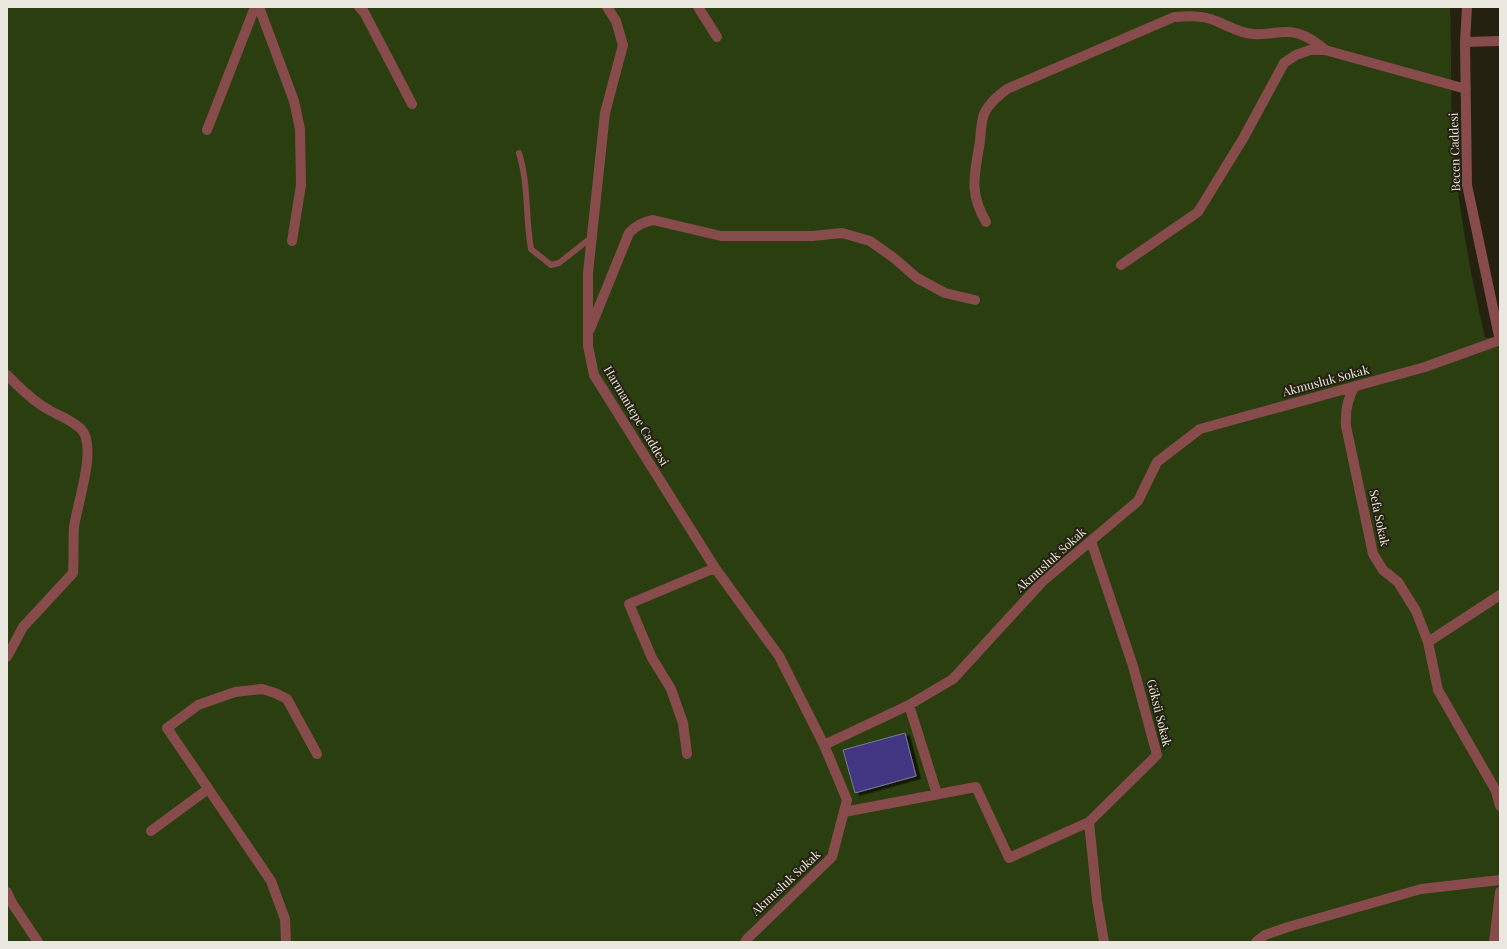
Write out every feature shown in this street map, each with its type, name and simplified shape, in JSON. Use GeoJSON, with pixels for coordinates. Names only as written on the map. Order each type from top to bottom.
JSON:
{"type":"FeatureCollection","features":[{"type":"Feature","properties":{"kind":"street"},"geometry":{"type":"LineString","coordinates":[[207,130],[256,7]]}},
{"type":"Feature","properties":{"kind":"street"},"geometry":{"type":"LineString","coordinates":[[259,7],[294,101],[300,129],[301,185],[292,241]]}},
{"type":"Feature","properties":{"kind":"street"},"geometry":{"type":"LineString","coordinates":[[359,7],[364,12],[412,104]]}},
{"type":"Feature","properties":{"kind":"street","name":"Harmantepe Caddesi"},"geometry":{"type":"LineString","coordinates":[[607,7],[616,21],[623,45],[605,113],[588,272],[588,346],[594,375],[715,568],[779,656],[824,746]]}},
{"type":"Feature","properties":{"kind":"street"},"geometry":{"type":"LineString","coordinates":[[698,7],[717,37]]}},
{"type":"Feature","properties":{"kind":"street","name":"Becen Caddesi"},"geometry":{"type":"LineString","coordinates":[[1467,7],[1465,42],[1467,185],[1500,340]]}},
{"type":"Feature","properties":{"kind":"street"},"geometry":{"type":"LineString","coordinates":[[986,222],[974,195],[974,181],[984,115],[993,100],[1007,89],[1174,17],[1195,15],[1216,20],[1233,30],[1253,34],[1287,32],[1301,35],[1314,41],[1325,50]]}},
{"type":"Feature","properties":{"kind":"street"},"geometry":{"type":"LineString","coordinates":[[1465,42],[1500,40]]}},
{"type":"Feature","properties":{"kind":"street"},"geometry":{"type":"LineString","coordinates":[[1121,265],[1198,212],[1244,136],[1284,63],[1296,55],[1310,50],[1325,50],[1466,89]]}},
{"type":"Feature","properties":{"kind":"street"},"geometry":{"type":"LineString","coordinates":[[588,334],[629,233],[635,226],[653,220],[721,236],[812,236],[842,234],[870,241],[894,258],[917,278],[945,293],[975,300]]}},
{"type":"Feature","properties":{"kind":"street","name":"Akmusluk Sokak"},"geometry":{"type":"LineString","coordinates":[[745,942],[832,858],[847,800],[824,746],[910,705],[953,679],[1042,582],[1138,501],[1157,462],[1200,429],[1425,366],[1500,340]]}},
{"type":"Feature","properties":{"kind":"street"},"geometry":{"type":"LineString","coordinates":[[7,375],[21,389],[40,404],[83,430],[88,446],[88,458],[74,527],[73,573],[23,627],[7,657]]}},
{"type":"Feature","properties":{"kind":"street","name":"Sefa Sokak"},"geometry":{"type":"LineString","coordinates":[[1355,386],[1349,396],[1345,411],[1346,426],[1373,554],[1383,570],[1398,582],[1416,611],[1428,642],[1438,690],[1496,791],[1500,806]]}},
{"type":"Feature","properties":{"kind":"street","name":"Göksü Sokak"},"geometry":{"type":"LineString","coordinates":[[1089,822],[1157,755],[1133,666],[1091,541]]}},
{"type":"Feature","properties":{"kind":"street"},"geometry":{"type":"LineString","coordinates":[[688,754],[684,723],[671,689],[652,658],[629,604],[715,568]]}},
{"type":"Feature","properties":{"kind":"street"},"geometry":{"type":"LineString","coordinates":[[1428,642],[1500,595]]}},
{"type":"Feature","properties":{"kind":"street"},"geometry":{"type":"LineString","coordinates":[[286,942],[285,919],[271,881],[167,728],[198,705],[235,692],[262,690],[276,693],[287,699],[317,754]]}},
{"type":"Feature","properties":{"kind":"street"},"geometry":{"type":"LineString","coordinates":[[910,705],[937,794]]}},
{"type":"Feature","properties":{"kind":"street"},"geometry":{"type":"LineString","coordinates":[[844,812],[976,787],[1009,858],[1089,822],[1096,900],[1104,942]]}},
{"type":"Feature","properties":{"kind":"street"},"geometry":{"type":"LineString","coordinates":[[151,831],[208,789]]}},
{"type":"Feature","properties":{"kind":"street"},"geometry":{"type":"LineString","coordinates":[[1256,942],[1266,935],[1288,927],[1421,889],[1500,880]]}},
{"type":"Feature","properties":{"kind":"street"},"geometry":{"type":"LineString","coordinates":[[7,892],[12,903],[38,942]]}},
{"type":"Feature","properties":{"kind":"street"},"geometry":{"type":"LineString","coordinates":[[1494,942],[1500,892]]}},
{"type":"Feature","properties":{"kind":"lane"},"geometry":{"type":"LineString","coordinates":[[519,153],[525,177],[527,231],[531,249],[551,265],[559,263],[592,237]]}},
{"type":"Feature","properties":{"kind":"green space"},"geometry":{"type":"Polygon","coordinates":[[[7,7],[1450,7],[1452,124],[1461,215],[1474,288],[1485,337],[1500,342],[1500,942],[7,942],[7,7]]]}},
{"type":"Feature","properties":{"kind":"building"},"geometry":{"type":"Polygon","coordinates":[[[905,733],[916,776],[855,793],[843,750],[905,733]]]}}]}
